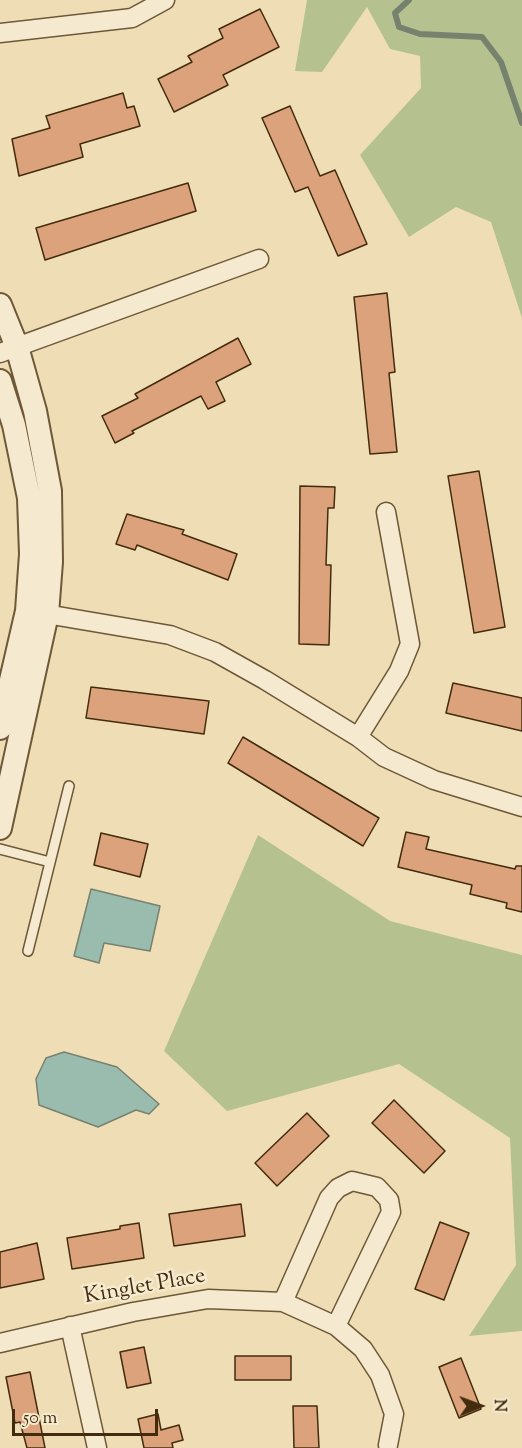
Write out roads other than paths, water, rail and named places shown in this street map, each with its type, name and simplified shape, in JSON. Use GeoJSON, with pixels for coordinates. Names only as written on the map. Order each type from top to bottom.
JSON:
{"type":"FeatureCollection","features":[{"type":"Feature","properties":{"kind":"street"},"geometry":{"type":"LineString","coordinates":[[0,33],[132,18],[165,0]]}},
{"type":"Feature","properties":{"kind":"street"},"geometry":{"type":"LineString","coordinates":[[8,350],[259,259]]}},
{"type":"Feature","properties":{"kind":"street"},"geometry":{"type":"LineString","coordinates":[[0,304],[8,350],[34,411],[50,491],[51,562],[0,728]]}},
{"type":"Feature","properties":{"kind":"street"},"geometry":{"type":"LineString","coordinates":[[0,381],[14,425],[29,498],[31,554],[37,613],[0,828]]}},
{"type":"Feature","properties":{"kind":"street"},"geometry":{"type":"LineString","coordinates":[[358,737],[399,671],[410,644],[386,512]]}},
{"type":"Feature","properties":{"kind":"street"},"geometry":{"type":"LineString","coordinates":[[37,613],[170,635],[215,652],[358,737],[384,757],[434,780],[522,807]]}},
{"type":"Feature","properties":{"kind":"street"},"geometry":{"type":"LineString","coordinates":[[283,1302],[329,1198],[338,1188],[352,1181],[376,1188],[389,1200],[391,1212],[336,1326]]}},
{"type":"Feature","properties":{"kind":"street","name":"Kinglet Place"},"geometry":{"type":"LineString","coordinates":[[0,1343],[70,1326],[208,1299],[283,1302],[336,1326],[363,1349],[380,1375],[394,1414],[387,1444]]}},
{"type":"Feature","properties":{"kind":"street"},"geometry":{"type":"LineString","coordinates":[[70,1326],[97,1448]]}},
{"type":"Feature","properties":{"kind":"lane"},"geometry":{"type":"LineString","coordinates":[[28,951],[69,786]]}},
{"type":"Feature","properties":{"kind":"lane"},"geometry":{"type":"LineString","coordinates":[[0,849],[50,862]]}},
{"type":"Feature","properties":{"kind":"waterway"},"geometry":{"type":"LineString","coordinates":[[409,0],[395,13],[399,27],[420,34],[482,37],[501,62],[522,123]]}}]}
